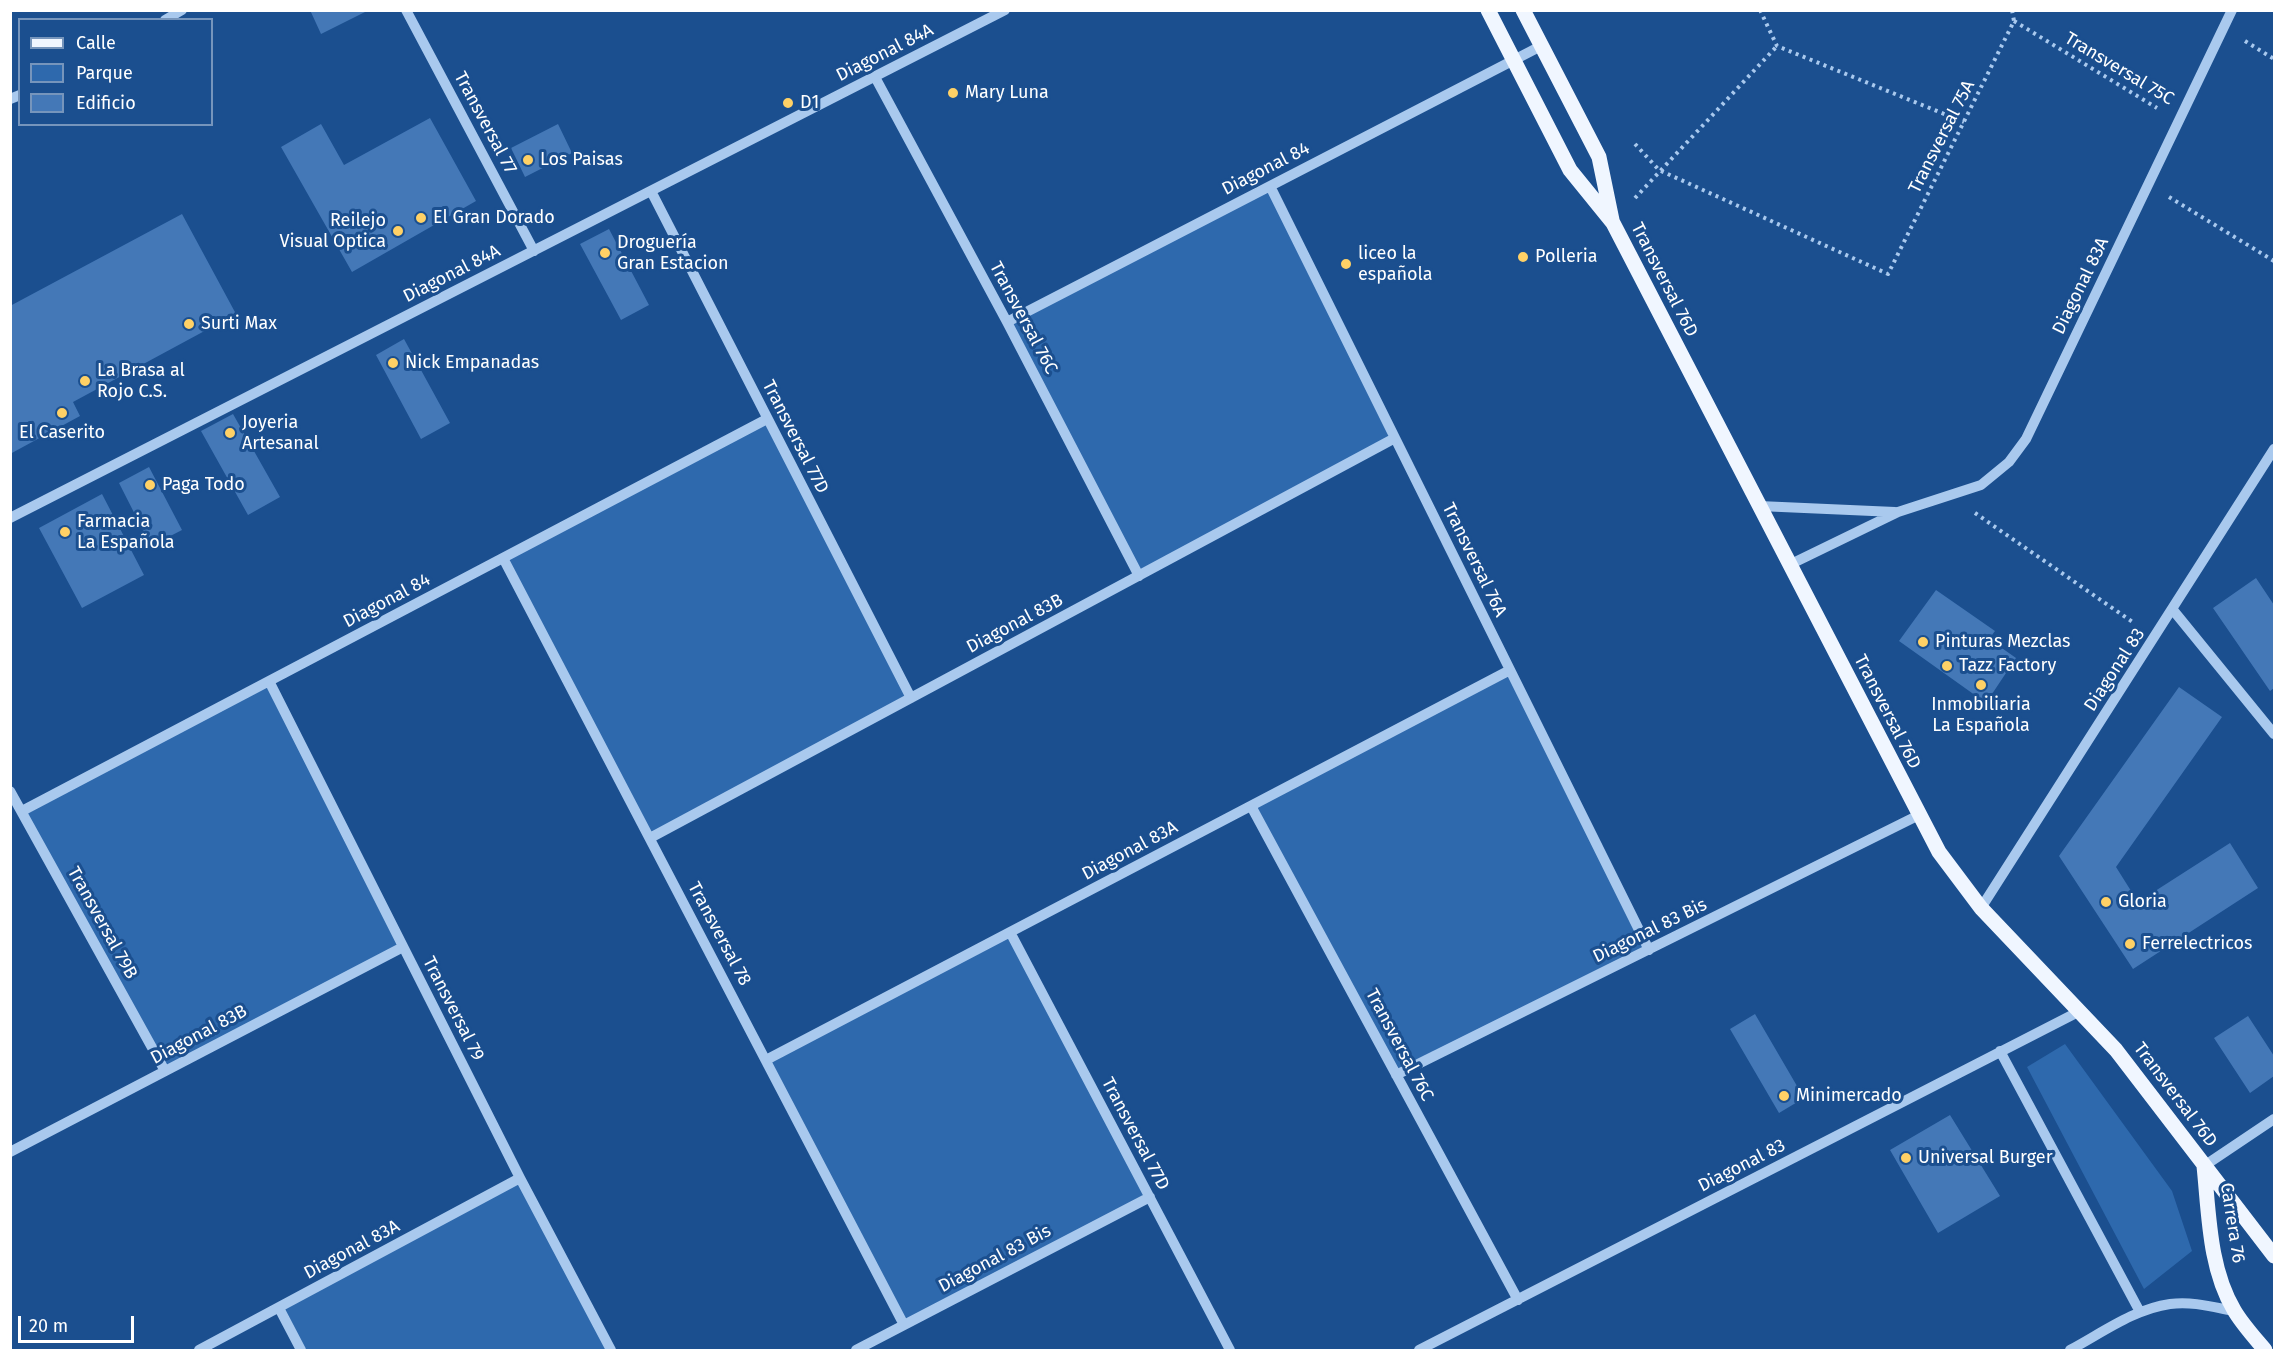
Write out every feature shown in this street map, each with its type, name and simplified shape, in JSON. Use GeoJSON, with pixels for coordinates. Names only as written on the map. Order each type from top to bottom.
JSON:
{"type":"FeatureCollection","features":[{"type":"Feature","properties":{"kind":"main road","name":"Transversal 76D"},"geometry":{"type":"LineString","coordinates":[[1488,10],[1570,170],[1613,223],[1939,852],[1981,908],[2116,1050],[2204,1166]]}},
{"type":"Feature","properties":{"kind":"main road","name":"Transversal 76D"},"geometry":{"type":"LineString","coordinates":[[1523,10],[1599,157],[1613,223]]}},
{"type":"Feature","properties":{"kind":"main road","name":"Carrera 76"},"geometry":{"type":"LineString","coordinates":[[2204,1166],[2274,1256]]}},
{"type":"Feature","properties":{"kind":"main road","name":"Carrera 76"},"geometry":{"type":"LineString","coordinates":[[2204,1166],[2216,1263],[2223,1287],[2234,1311],[2265,1350]]}},
{"type":"Feature","properties":{"kind":"street"},"geometry":{"type":"LineString","coordinates":[[168,18],[182,10]]}},
{"type":"Feature","properties":{"kind":"street","name":"Transversal 77"},"geometry":{"type":"LineString","coordinates":[[406,10],[534,251]]}},
{"type":"Feature","properties":{"kind":"street","name":"Diagonal 84A"},"geometry":{"type":"LineString","coordinates":[[10,518],[1005,10]]}},
{"type":"Feature","properties":{"kind":"street","name":"Diagonal 83A"},"geometry":{"type":"LineString","coordinates":[[1790,565],[1898,512],[1981,484],[2009,462],[2026,439],[2232,10]]}},
{"type":"Feature","properties":{"kind":"street","name":"Diagonal 84"},"geometry":{"type":"LineString","coordinates":[[1007,322],[1541,46]]}},
{"type":"Feature","properties":{"kind":"street","name":"Transversal 76C"},"geometry":{"type":"LineString","coordinates":[[875,77],[1007,322],[1138,576]]}},
{"type":"Feature","properties":{"kind":"street","name":"Transversal 76A"},"geometry":{"type":"LineString","coordinates":[[1270,186],[1649,950]]}},
{"type":"Feature","properties":{"kind":"street","name":"Transversal 77D"},"geometry":{"type":"LineString","coordinates":[[651,191],[911,698]]}},
{"type":"Feature","properties":{"kind":"street","name":"Diagonal 84"},"geometry":{"type":"LineString","coordinates":[[21,811],[768,419]]}},
{"type":"Feature","properties":{"kind":"street","name":"Diagonal 83B"},"geometry":{"type":"LineString","coordinates":[[650,838],[1395,438]]}},
{"type":"Feature","properties":{"kind":"street","name":"Diagonal 83"},"geometry":{"type":"LineString","coordinates":[[1981,908],[2274,449]]}},
{"type":"Feature","properties":{"kind":"street","name":"Diagonal 83A"},"geometry":{"type":"LineString","coordinates":[[1759,506],[1898,512]]}},
{"type":"Feature","properties":{"kind":"street","name":"Transversal 78"},"geometry":{"type":"LineString","coordinates":[[503,558],[904,1325]]}},
{"type":"Feature","properties":{"kind":"street"},"geometry":{"type":"LineString","coordinates":[[2173,610],[2274,734]]}},
{"type":"Feature","properties":{"kind":"street","name":"Diagonal 83A"},"geometry":{"type":"LineString","coordinates":[[766,1060],[1510,670]]}},
{"type":"Feature","properties":{"kind":"street","name":"Transversal 79"},"geometry":{"type":"LineString","coordinates":[[269,681],[520,1178],[611,1350]]}},
{"type":"Feature","properties":{"kind":"street","name":"Transversal 79B"},"geometry":{"type":"LineString","coordinates":[[10,791],[165,1071]]}},
{"type":"Feature","properties":{"kind":"street","name":"Transversal 76C"},"geometry":{"type":"LineString","coordinates":[[1251,806],[1518,1300]]}},
{"type":"Feature","properties":{"kind":"street","name":"Diagonal 83 Bis"},"geometry":{"type":"LineString","coordinates":[[1396,1075],[1919,816]]}},
{"type":"Feature","properties":{"kind":"street","name":"Transversal 77D"},"geometry":{"type":"LineString","coordinates":[[1010,932],[1230,1350]]}},
{"type":"Feature","properties":{"kind":"street","name":"Diagonal 83B"},"geometry":{"type":"LineString","coordinates":[[10,1152],[403,946]]}},
{"type":"Feature","properties":{"kind":"street","name":"Diagonal 83"},"geometry":{"type":"LineString","coordinates":[[1419,1350],[2080,1011]]}},
{"type":"Feature","properties":{"kind":"street"},"geometry":{"type":"LineString","coordinates":[[2000,1051],[2140,1312]]}},
{"type":"Feature","properties":{"kind":"street"},"geometry":{"type":"LineString","coordinates":[[2204,1166],[2274,1119]]}},
{"type":"Feature","properties":{"kind":"street","name":"Diagonal 83A"},"geometry":{"type":"LineString","coordinates":[[199,1350],[520,1178]]}},
{"type":"Feature","properties":{"kind":"street","name":"Diagonal 83 Bis"},"geometry":{"type":"LineString","coordinates":[[856,1350],[1150,1197]]}},
{"type":"Feature","properties":{"kind":"street"},"geometry":{"type":"LineString","coordinates":[[2070,1350],[2140,1312],[2170,1304],[2187,1304],[2234,1311]]}},
{"type":"Feature","properties":{"kind":"street"},"geometry":{"type":"LineString","coordinates":[[279,1308],[301,1350]]}},
{"type":"Feature","properties":{"kind":"path"},"geometry":{"type":"LineString","coordinates":[[1760,10],[1777,46],[1964,123]]}},
{"type":"Feature","properties":{"kind":"path"},"geometry":{"type":"LineString","coordinates":[[2012,10],[2014,21]]}},
{"type":"Feature","properties":{"kind":"path","name":"Transversal 75C"},"geometry":{"type":"LineString","coordinates":[[2014,21],[2178,121]]}},
{"type":"Feature","properties":{"kind":"path","name":"Transversal 75A"},"geometry":{"type":"LineString","coordinates":[[1659,170],[1888,274],[2014,21]]}},
{"type":"Feature","properties":{"kind":"path"},"geometry":{"type":"LineString","coordinates":[[2224,28],[2274,59]]}},
{"type":"Feature","properties":{"kind":"path"},"geometry":{"type":"LineString","coordinates":[[1613,223],[1659,170],[1777,46]]}},
{"type":"Feature","properties":{"kind":"path"},"geometry":{"type":"LineString","coordinates":[[1635,144],[1659,170]]}},
{"type":"Feature","properties":{"kind":"path"},"geometry":{"type":"LineString","coordinates":[[2148,184],[2274,261]]}},
{"type":"Feature","properties":{"kind":"path"},"geometry":{"type":"LineString","coordinates":[[1950,495],[2155,638]]}},
{"type":"Feature","properties":{"kind":"green space"},"geometry":{"type":"Polygon","coordinates":[[[1270,186],[1395,438],[1139,576],[1007,322],[1270,186]]]}},
{"type":"Feature","properties":{"kind":"green space"},"geometry":{"type":"Polygon","coordinates":[[[767,419],[911,698],[650,838],[503,558],[767,419]]]}},
{"type":"Feature","properties":{"kind":"green space"},"geometry":{"type":"Polygon","coordinates":[[[1510,670],[1649,950],[1396,1075],[1251,806],[1510,670]]]}},
{"type":"Feature","properties":{"kind":"green space"},"geometry":{"type":"Polygon","coordinates":[[[269,681],[403,947],[165,1071],[22,811],[269,681]]]}},
{"type":"Feature","properties":{"kind":"green space"},"geometry":{"type":"Polygon","coordinates":[[[1010,932],[1150,1197],[904,1325],[766,1060],[1010,932]]]}},
{"type":"Feature","properties":{"kind":"green space"},"geometry":{"type":"Polygon","coordinates":[[[2065,1044],[2172,1191],[2192,1251],[2144,1289],[2027,1067],[2065,1044]]]}},
{"type":"Feature","properties":{"kind":"green space"},"geometry":{"type":"Polygon","coordinates":[[[520,1178],[611,1350],[301,1350],[279,1308],[520,1178]]]}},
{"type":"Feature","properties":{"kind":"building"},"geometry":{"type":"Polygon","coordinates":[[[310,10],[369,10],[321,34],[310,10]]]}},
{"type":"Feature","properties":{"kind":"building"},"geometry":{"type":"Polygon","coordinates":[[[430,118],[476,201],[352,272],[281,147],[321,124],[344,165],[430,118]]]}},
{"type":"Feature","properties":{"kind":"building"},"geometry":{"type":"Polygon","coordinates":[[[558,124],[572,153],[525,177],[511,148],[558,124]]]}},
{"type":"Feature","properties":{"kind":"building"},"geometry":{"type":"Polygon","coordinates":[[[182,214],[236,314],[73,402],[80,416],[10,454],[10,306],[182,214]]]}},
{"type":"Feature","properties":{"kind":"building"},"geometry":{"type":"Polygon","coordinates":[[[609,229],[649,305],[621,320],[580,244],[609,229]]]}},
{"type":"Feature","properties":{"kind":"building"},"geometry":{"type":"Polygon","coordinates":[[[404,339],[450,423],[421,439],[376,355],[404,339]]]}},
{"type":"Feature","properties":{"kind":"building"},"geometry":{"type":"Polygon","coordinates":[[[233,414],[280,497],[248,515],[201,431],[233,414]]]}},
{"type":"Feature","properties":{"kind":"building"},"geometry":{"type":"Polygon","coordinates":[[[149,467],[182,530],[151,546],[119,483],[149,467]]]}},
{"type":"Feature","properties":{"kind":"building"},"geometry":{"type":"Polygon","coordinates":[[[102,494],[144,575],[82,608],[39,528],[102,494]]]}},
{"type":"Feature","properties":{"kind":"building"},"geometry":{"type":"Polygon","coordinates":[[[2256,578],[2274,605],[2274,688],[2270,691],[2213,608],[2256,578]]]}},
{"type":"Feature","properties":{"kind":"building"},"geometry":{"type":"Polygon","coordinates":[[[1936,590],[1995,631],[1989,639],[2016,658],[1986,703],[1899,641],[1936,590]]]}},
{"type":"Feature","properties":{"kind":"building"},"geometry":{"type":"Polygon","coordinates":[[[2179,687],[2222,717],[2116,867],[2138,902],[2230,843],[2258,888],[2133,969],[2059,856],[2179,687]]]}},
{"type":"Feature","properties":{"kind":"building"},"geometry":{"type":"Polygon","coordinates":[[[1755,1014],[1804,1098],[1779,1113],[1730,1029],[1755,1014]]]}},
{"type":"Feature","properties":{"kind":"building"},"geometry":{"type":"Polygon","coordinates":[[[2248,1016],[2274,1056],[2274,1076],[2250,1093],[2214,1038],[2248,1016]]]}},
{"type":"Feature","properties":{"kind":"building"},"geometry":{"type":"Polygon","coordinates":[[[1950,1115],[2000,1196],[1938,1233],[1890,1150],[1950,1115]]]}},
{"type":"Feature","properties":{"kind":"place","name":"Mary Luna"},"geometry":{"type":"Point","coordinates":[953,93]}},
{"type":"Feature","properties":{"kind":"place","name":"D1"},"geometry":{"type":"Point","coordinates":[788,103]}},
{"type":"Feature","properties":{"kind":"place","name":"Los Paisas"},"geometry":{"type":"Point","coordinates":[528,160]}},
{"type":"Feature","properties":{"kind":"place","name":"El Gran Dorado"},"geometry":{"type":"Point","coordinates":[421,218]}},
{"type":"Feature","properties":{"kind":"place","name":"Reilejo Visual Optica"},"geometry":{"type":"Point","coordinates":[398,231]}},
{"type":"Feature","properties":{"kind":"place","name":"Droguería Gran Estacion"},"geometry":{"type":"Point","coordinates":[605,253]}},
{"type":"Feature","properties":{"kind":"place","name":"Polleria"},"geometry":{"type":"Point","coordinates":[1523,257]}},
{"type":"Feature","properties":{"kind":"place","name":"liceo la española"},"geometry":{"type":"Point","coordinates":[1346,264]}},
{"type":"Feature","properties":{"kind":"place","name":"Surti Max"},"geometry":{"type":"Point","coordinates":[189,324]}},
{"type":"Feature","properties":{"kind":"place","name":"Nick Empanadas"},"geometry":{"type":"Point","coordinates":[393,363]}},
{"type":"Feature","properties":{"kind":"place","name":"La Brasa al Rojo C.S."},"geometry":{"type":"Point","coordinates":[85,381]}},
{"type":"Feature","properties":{"kind":"place","name":"El Caserito"},"geometry":{"type":"Point","coordinates":[62,413]}},
{"type":"Feature","properties":{"kind":"place","name":"Joyeria Artesanal"},"geometry":{"type":"Point","coordinates":[230,433]}},
{"type":"Feature","properties":{"kind":"place","name":"Paga Todo"},"geometry":{"type":"Point","coordinates":[150,485]}},
{"type":"Feature","properties":{"kind":"place","name":"Farmacia La Española"},"geometry":{"type":"Point","coordinates":[65,532]}},
{"type":"Feature","properties":{"kind":"place","name":"Pinturas Mezclas"},"geometry":{"type":"Point","coordinates":[1923,642]}},
{"type":"Feature","properties":{"kind":"place","name":"Tazz Factory"},"geometry":{"type":"Point","coordinates":[1947,666]}},
{"type":"Feature","properties":{"kind":"place","name":"Inmobiliaria La Española"},"geometry":{"type":"Point","coordinates":[1981,685]}},
{"type":"Feature","properties":{"kind":"place","name":"Gloria"},"geometry":{"type":"Point","coordinates":[2106,902]}},
{"type":"Feature","properties":{"kind":"place","name":"Ferrelectricos"},"geometry":{"type":"Point","coordinates":[2130,944]}},
{"type":"Feature","properties":{"kind":"place","name":"Minimercado"},"geometry":{"type":"Point","coordinates":[1784,1096]}},
{"type":"Feature","properties":{"kind":"place","name":"Universal Burger"},"geometry":{"type":"Point","coordinates":[1906,1158]}}]}
